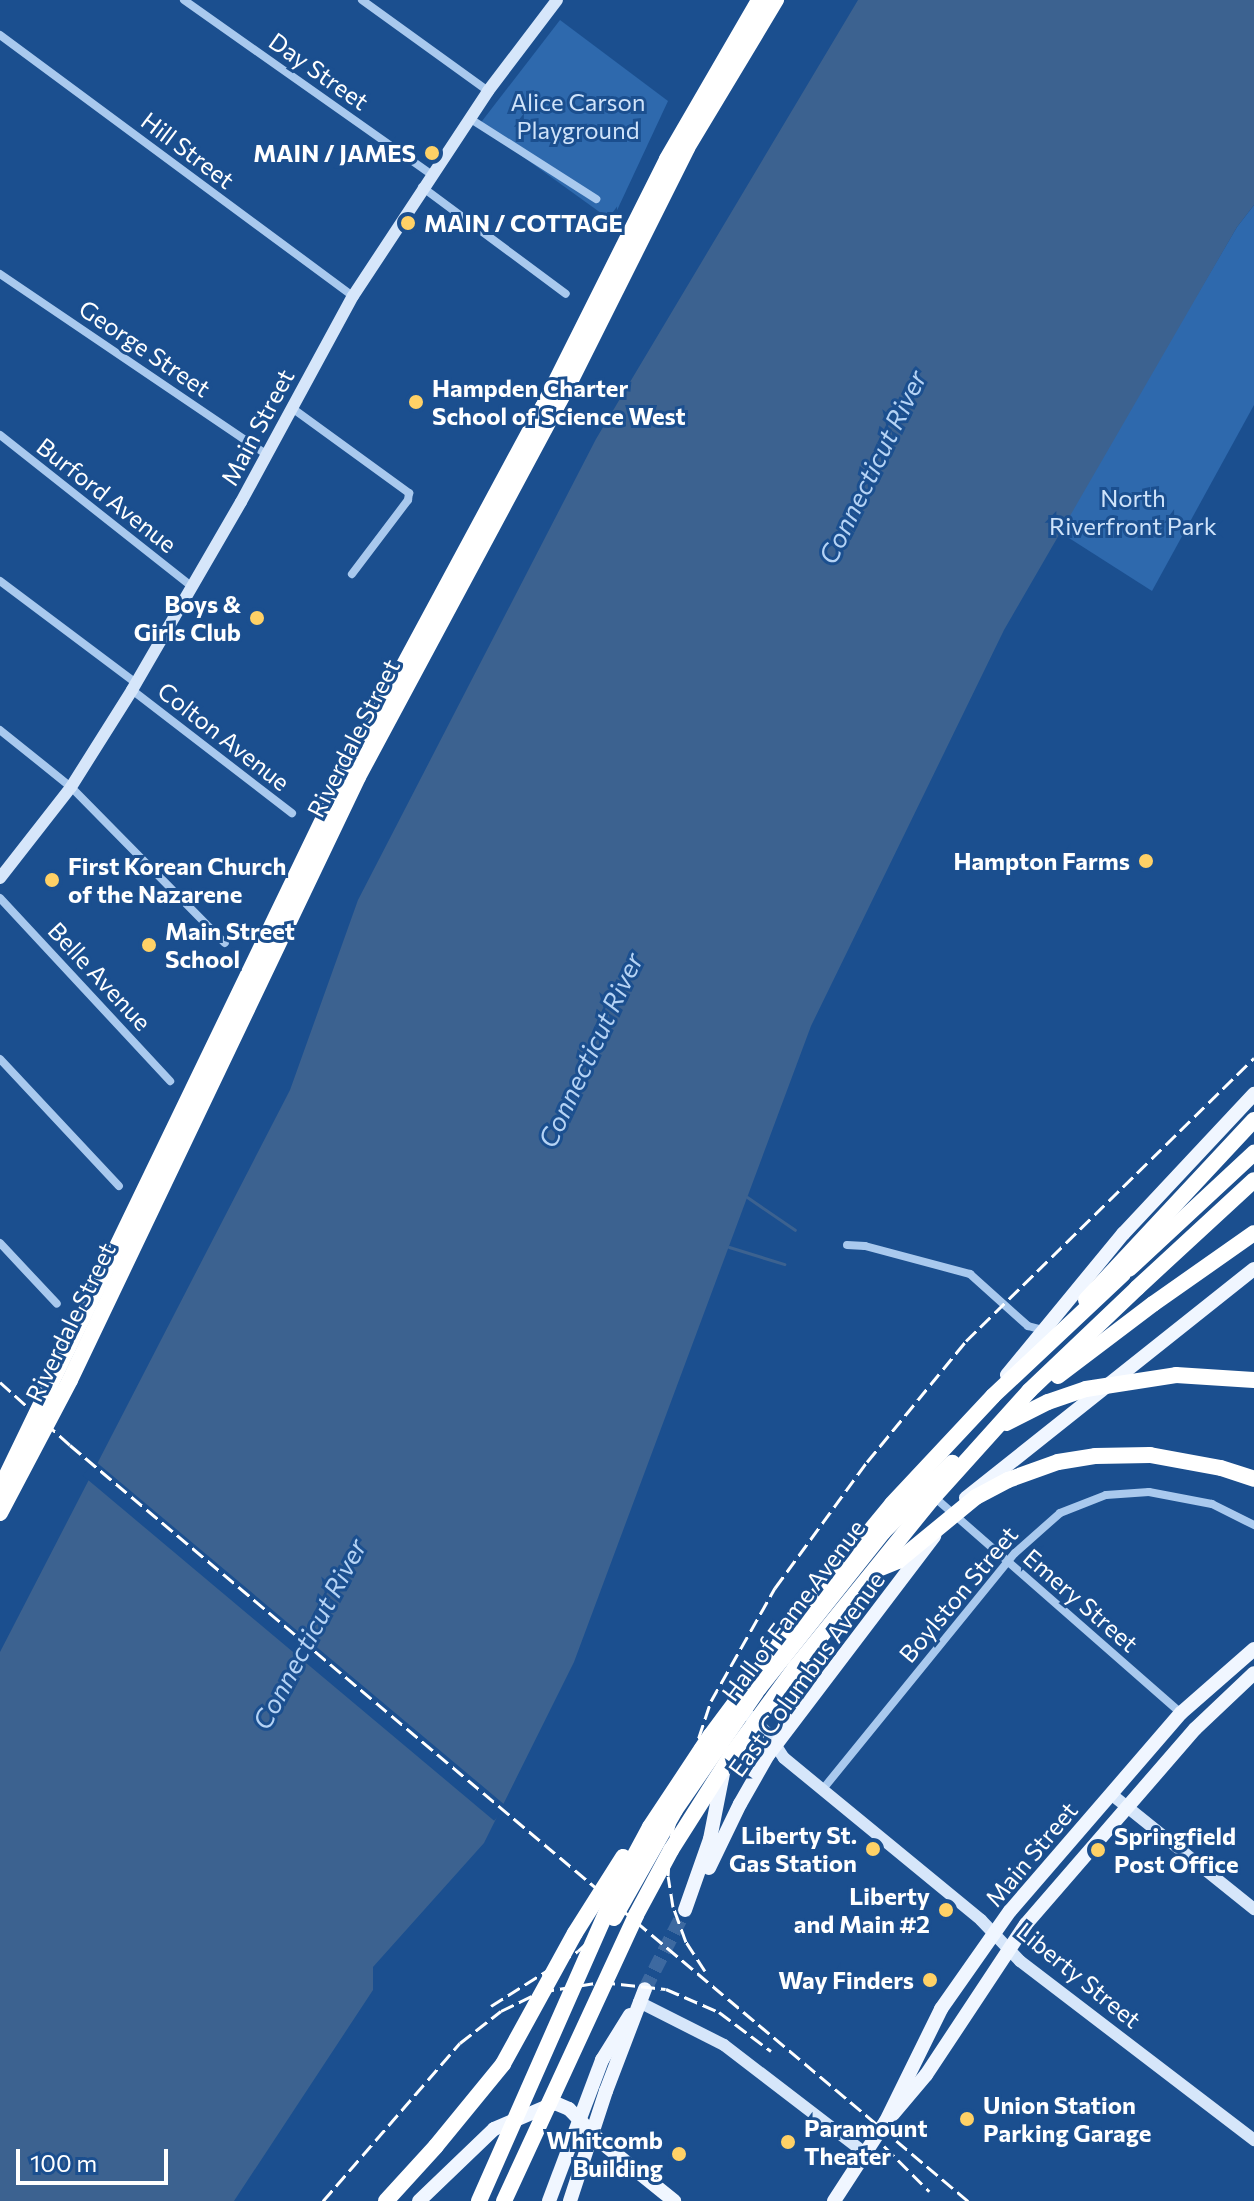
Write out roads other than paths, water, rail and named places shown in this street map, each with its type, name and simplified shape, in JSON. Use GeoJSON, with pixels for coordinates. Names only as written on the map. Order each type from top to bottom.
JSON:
{"type":"FeatureCollection","features":[{"type":"Feature","properties":{"kind":"highway","name":"Riverdale Street"},"geometry":{"type":"LineString","coordinates":[[0,1489],[342,780],[543,407],[667,159],[759,0]]}},
{"type":"Feature","properties":{"kind":"highway","name":"Riverdale Street"},"geometry":{"type":"LineString","coordinates":[[0,1513],[70,1380],[358,777],[571,380],[687,148],[776,0]]}},
{"type":"Feature","properties":{"kind":"highway"},"geometry":{"type":"LineString","coordinates":[[1120,1270],[1254,1120]]}},
{"type":"Feature","properties":{"kind":"highway"},"geometry":{"type":"LineString","coordinates":[[386,2201],[497,2074],[604,1886],[754,1675],[844,1561],[1044,1338],[1254,1153]]}},
{"type":"Feature","properties":{"kind":"highway"},"geometry":{"type":"LineString","coordinates":[[504,2201],[614,1959],[671,1850],[751,1728],[873,1571],[1029,1391],[1254,1180]]}},
{"type":"Feature","properties":{"kind":"highway"},"geometry":{"type":"LineString","coordinates":[[955,1473],[1067,1368],[1254,1233]]}},
{"type":"Feature","properties":{"kind":"highway"},"geometry":{"type":"LineString","coordinates":[[551,2042],[638,1874],[696,1778],[797,1638],[902,1511],[965,1452],[1020,1415],[1097,1386],[1176,1375],[1254,1380]]}},
{"type":"Feature","properties":{"kind":"highway"},"geometry":{"type":"LineString","coordinates":[[873,1571],[898,1561],[955,1512],[992,1488],[1058,1462],[1095,1456],[1150,1455],[1221,1468],[1254,1479]]}},
{"type":"Feature","properties":{"kind":"highway"},"geometry":{"type":"LineString","coordinates":[[479,2201],[615,1892],[670,1796]]}},
{"type":"Feature","properties":{"kind":"main road","name":"Main Street"},"geometry":{"type":"LineString","coordinates":[[0,878],[71,787],[134,687],[267,455],[353,296],[422,187],[551,2]]}},
{"type":"Feature","properties":{"kind":"main road","name":"Hall of Fame Avenue"},"geometry":{"type":"LineString","coordinates":[[685,1910],[710,1839],[733,1730],[744,1706],[771,1667],[1044,1338],[1132,1225],[1254,1094]]}},
{"type":"Feature","properties":{"kind":"main road","name":"East Columbus Avenue"},"geometry":{"type":"LineString","coordinates":[[685,1910],[701,1885],[749,1785],[953,1513],[1015,1456],[1254,1269]]}},
{"type":"Feature","properties":{"kind":"main road"},"geometry":{"type":"LineString","coordinates":[[885,1526],[899,1522],[912,1526],[922,1537],[923,1552]]}},
{"type":"Feature","properties":{"kind":"main road","name":"Main Street"},"geometry":{"type":"LineString","coordinates":[[834,2201],[886,2121],[937,2017],[994,1933],[1181,1713],[1254,1649]]}},
{"type":"Feature","properties":{"kind":"main road","name":"Main Street"},"geometry":{"type":"LineString","coordinates":[[886,2121],[926,2075],[1008,1948],[1208,1714],[1254,1673]]}},
{"type":"Feature","properties":{"kind":"main road","name":"Liberty Street"},"geometry":{"type":"LineString","coordinates":[[744,1706],[784,1758],[1008,1948],[1254,2140]]}},
{"type":"Feature","properties":{"kind":"main road"},"geometry":{"type":"LineString","coordinates":[[1111,1794],[1254,1909]]}},
{"type":"Feature","properties":{"kind":"main road"},"geometry":{"type":"LineString","coordinates":[[549,2201],[611,2040],[642,1995]]}},
{"type":"Feature","properties":{"kind":"main road"},"geometry":{"type":"LineString","coordinates":[[570,2201],[642,1995]]}},
{"type":"Feature","properties":{"kind":"main road"},"geometry":{"type":"LineString","coordinates":[[642,1995],[724,2045],[865,2153]]}},
{"type":"Feature","properties":{"kind":"main road"},"geometry":{"type":"LineString","coordinates":[[419,2201],[494,2129],[551,2103],[569,2109],[592,2133],[674,2201]]}},
{"type":"Feature","properties":{"kind":"street","name":"Day Street"},"geometry":{"type":"LineString","coordinates":[[184,0],[431,174]]}},
{"type":"Feature","properties":{"kind":"street"},"geometry":{"type":"LineString","coordinates":[[362,0],[488,91]]}},
{"type":"Feature","properties":{"kind":"street","name":"Hill Street"},"geometry":{"type":"LineString","coordinates":[[0,35],[353,296]]}},
{"type":"Feature","properties":{"kind":"street"},"geometry":{"type":"LineString","coordinates":[[469,118],[596,199]]}},
{"type":"Feature","properties":{"kind":"street"},"geometry":{"type":"LineString","coordinates":[[422,187],[566,294]]}},
{"type":"Feature","properties":{"kind":"street","name":"George Street"},"geometry":{"type":"LineString","coordinates":[[0,274],[267,455]]}},
{"type":"Feature","properties":{"kind":"street"},"geometry":{"type":"LineString","coordinates":[[292,408],[409,493],[352,574]]}},
{"type":"Feature","properties":{"kind":"street","name":"Burford Avenue"},"geometry":{"type":"LineString","coordinates":[[0,435],[191,586]]}},
{"type":"Feature","properties":{"kind":"street","name":"Colton Avenue"},"geometry":{"type":"LineString","coordinates":[[0,581],[292,813]]}},
{"type":"Feature","properties":{"kind":"street"},"geometry":{"type":"LineString","coordinates":[[0,730],[71,787],[225,943]]}},
{"type":"Feature","properties":{"kind":"street","name":"Belle Avenue"},"geometry":{"type":"LineString","coordinates":[[0,898],[170,1081]]}},
{"type":"Feature","properties":{"kind":"street"},"geometry":{"type":"LineString","coordinates":[[0,1059],[119,1186]]}},
{"type":"Feature","properties":{"kind":"street"},"geometry":{"type":"LineString","coordinates":[[0,1243],[57,1304]]}},
{"type":"Feature","properties":{"kind":"street"},"geometry":{"type":"LineString","coordinates":[[847,1245],[864,1246],[970,1274],[1044,1338]]}},
{"type":"Feature","properties":{"kind":"street","name":"Emery Street"},"geometry":{"type":"LineString","coordinates":[[920,1485],[1181,1713]]}},
{"type":"Feature","properties":{"kind":"street","name":"Boylston Street"},"geometry":{"type":"LineString","coordinates":[[823,1789],[1008,1563],[1035,1532],[1060,1513],[1094,1498],[1120,1493],[1183,1496],[1224,1509],[1254,1525]]}},
{"type":"Feature","properties":{"kind":"water","name":"Connecticut River"},"geometry":{"type":"Polygon","coordinates":[[[858,0],[1254,0],[1254,205],[1237,227],[1004,630],[811,1026],[574,1662],[484,1843],[373,1967],[373,1990],[234,2201],[0,2201],[0,1652],[290,1090],[358,900],[596,439],[858,0]]]}},
{"type":"Feature","properties":{"kind":"waterway"},"geometry":{"type":"LineString","coordinates":[[747,1197],[795,1230]]}},
{"type":"Feature","properties":{"kind":"waterway"},"geometry":{"type":"LineString","coordinates":[[729,1247],[784,1264]]}},
{"type":"Feature","properties":{"kind":"tunnel"},"geometry":{"type":"LineString","coordinates":[[645,1989],[685,1910]]}},
{"type":"Feature","properties":{"kind":"railway"},"geometry":{"type":"LineString","coordinates":[[705,1971],[686,1942],[673,1907],[668,1876],[671,1837],[686,1776],[711,1701],[775,1588],[867,1462],[966,1341],[1254,1058]]}},
{"type":"Feature","properties":{"kind":"railway"},"geometry":{"type":"LineString","coordinates":[[0,1382],[70,1445],[968,2201]]}},
{"type":"Feature","properties":{"kind":"railway"},"geometry":{"type":"LineString","coordinates":[[491,2006],[578,1951],[605,1926],[650,1862],[667,1824]]}},
{"type":"Feature","properties":{"kind":"railway"},"geometry":{"type":"LineString","coordinates":[[323,2201],[460,2043],[501,2011],[540,1992],[601,1982],[666,1989],[719,2012],[771,2051]]}},
{"type":"Feature","properties":{"kind":"railway"},"geometry":{"type":"LineString","coordinates":[[884,2146],[929,2191]]}},
{"type":"Feature","properties":{"kind":"place","name":"MAIN / JAMES"},"geometry":{"type":"Point","coordinates":[432,153]}},
{"type":"Feature","properties":{"kind":"place","name":"MAIN / COTTAGE"},"geometry":{"type":"Point","coordinates":[408,223]}},
{"type":"Feature","properties":{"kind":"place","name":"Hampden Charter School of Science West"},"geometry":{"type":"Point","coordinates":[416,402]}},
{"type":"Feature","properties":{"kind":"place","name":"Boys & Girls Club"},"geometry":{"type":"Point","coordinates":[257,618]}},
{"type":"Feature","properties":{"kind":"place","name":"Hampton Farms"},"geometry":{"type":"Point","coordinates":[1146,861]}},
{"type":"Feature","properties":{"kind":"place","name":"First Korean Church of the Nazarene"},"geometry":{"type":"Point","coordinates":[52,880]}},
{"type":"Feature","properties":{"kind":"place","name":"Main Street School"},"geometry":{"type":"Point","coordinates":[149,945]}},
{"type":"Feature","properties":{"kind":"place","name":"Liberty St. Gas Station"},"geometry":{"type":"Point","coordinates":[873,1849]}},
{"type":"Feature","properties":{"kind":"place","name":"Springfield Post Office"},"geometry":{"type":"Point","coordinates":[1098,1850]}},
{"type":"Feature","properties":{"kind":"place","name":"Liberty and Main #2"},"geometry":{"type":"Point","coordinates":[946,1910]}},
{"type":"Feature","properties":{"kind":"place","name":"Way Finders"},"geometry":{"type":"Point","coordinates":[930,1980]}},
{"type":"Feature","properties":{"kind":"place","name":"Union Station Parking Garage"},"geometry":{"type":"Point","coordinates":[967,2119]}},
{"type":"Feature","properties":{"kind":"place","name":"Paramount Theater"},"geometry":{"type":"Point","coordinates":[788,2142]}},
{"type":"Feature","properties":{"kind":"place","name":"Whitcomb Building"},"geometry":{"type":"Point","coordinates":[679,2154]}},
{"type":"Feature","properties":{"kind":"park label","name":"Alice Carson Playground"},"geometry":{"type":"Point","coordinates":[578,116]}},
{"type":"Feature","properties":{"kind":"park label","name":"North Riverfront Park"},"geometry":{"type":"Point","coordinates":[1133,512]}}]}
